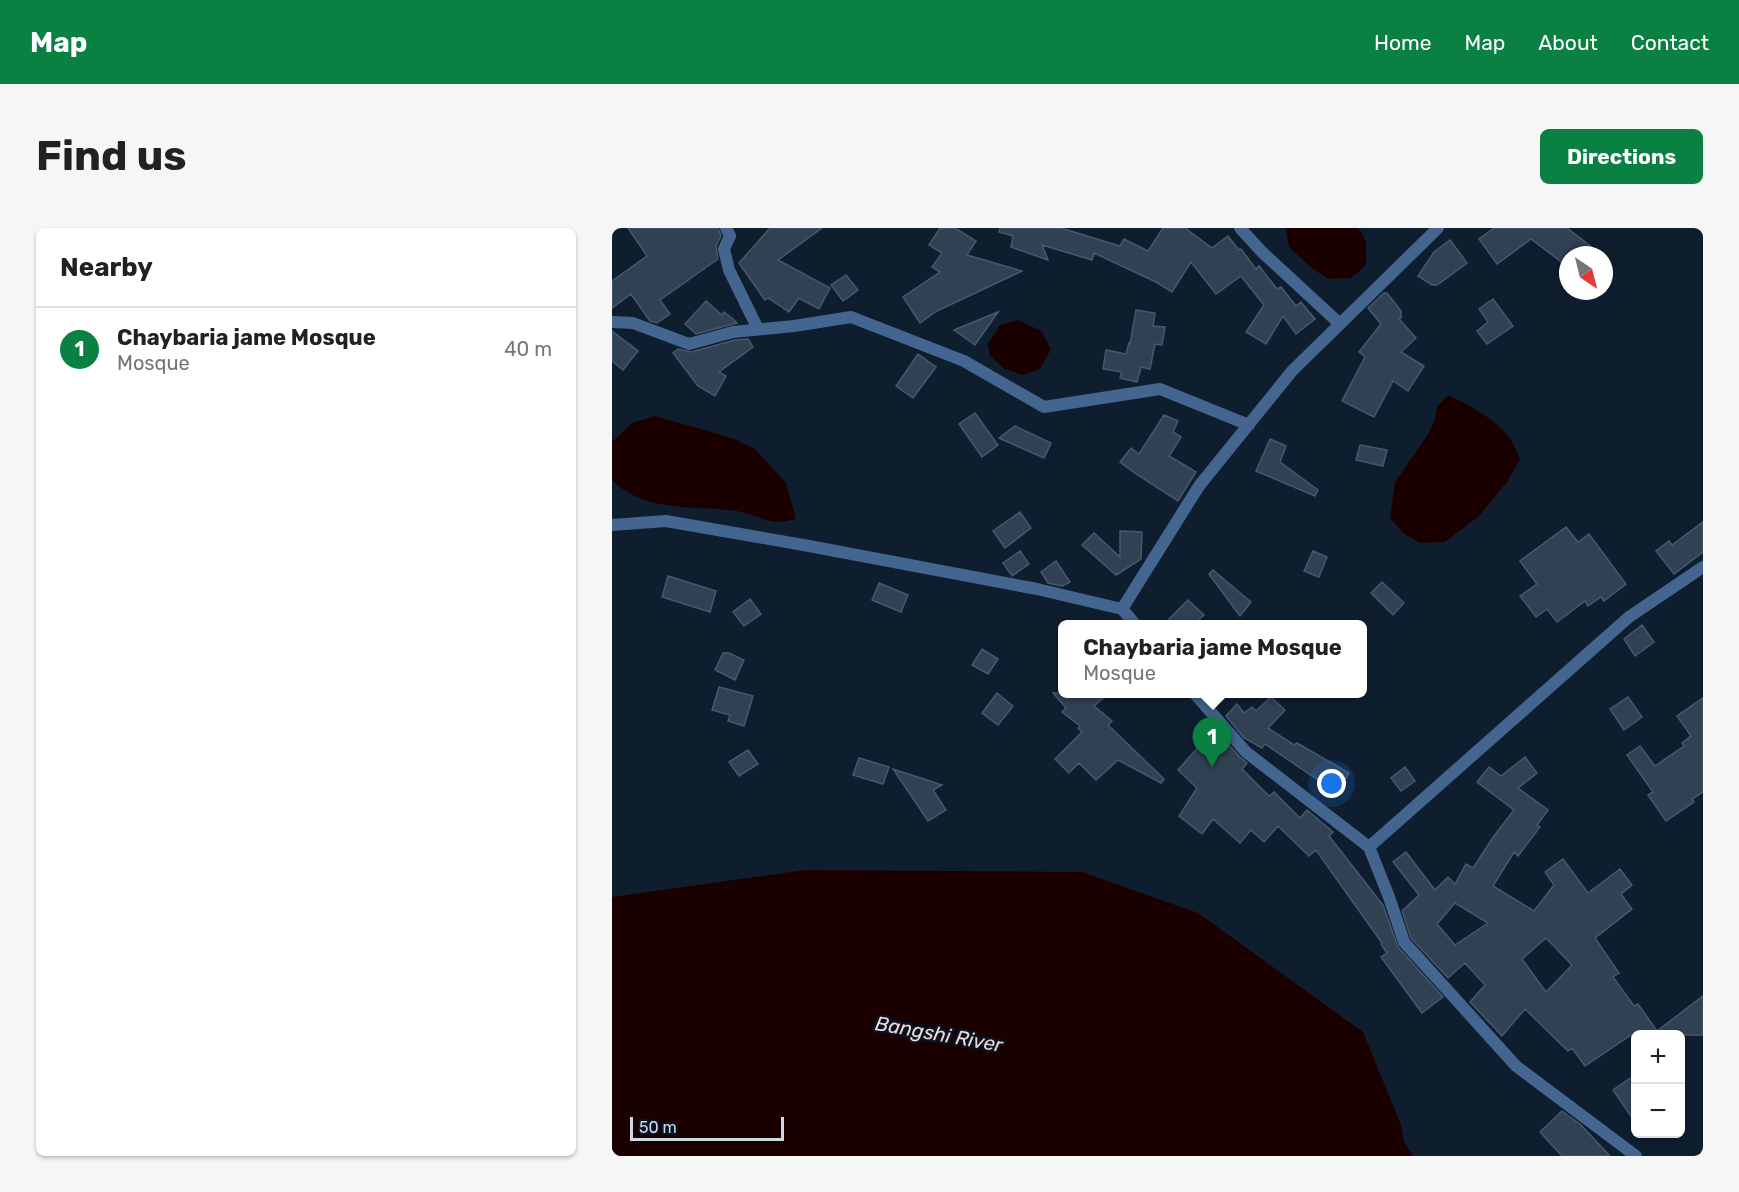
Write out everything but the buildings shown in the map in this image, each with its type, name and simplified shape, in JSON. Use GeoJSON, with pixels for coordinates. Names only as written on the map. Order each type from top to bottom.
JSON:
{"type":"FeatureCollection","features":[{"type":"Feature","properties":{"kind":"street"},"geometry":{"type":"LineString","coordinates":[[726,228],[730,236],[724,249],[729,270],[758,330]]}},
{"type":"Feature","properties":{"kind":"street"},"geometry":{"type":"LineString","coordinates":[[1240,228],[1262,252],[1340,324]]}},
{"type":"Feature","properties":{"kind":"street"},"geometry":{"type":"LineString","coordinates":[[1122,609],[1199,486],[1292,371],[1438,228]]}},
{"type":"Feature","properties":{"kind":"street"},"geometry":{"type":"LineString","coordinates":[[612,322],[633,323],[689,344],[733,332],[851,317],[964,361],[1044,407],[1160,389],[1248,425]]}},
{"type":"Feature","properties":{"kind":"street"},"geometry":{"type":"LineString","coordinates":[[612,525],[666,521],[809,546],[1025,587],[1122,609],[1132,620]]}},
{"type":"Feature","properties":{"kind":"street"},"geometry":{"type":"LineString","coordinates":[[1369,847],[1629,617],[1703,567]]}},
{"type":"Feature","properties":{"kind":"street"},"geometry":{"type":"LineString","coordinates":[[1199,698],[1246,752],[1369,847],[1404,942],[1516,1066],[1636,1156]]}},
{"type":"Feature","properties":{"kind":"water"},"geometry":{"type":"Polygon","coordinates":[[[1286,228],[1357,228],[1366,242],[1366,264],[1350,278],[1328,279],[1289,247],[1286,228]]]}},
{"type":"Feature","properties":{"kind":"water"},"geometry":{"type":"Polygon","coordinates":[[[1018,320],[1041,331],[1051,349],[1040,369],[1023,375],[1005,369],[990,356],[988,344],[1000,325],[1018,320]]]}},
{"type":"Feature","properties":{"kind":"water"},"geometry":{"type":"Polygon","coordinates":[[[1448,395],[1474,408],[1497,424],[1510,438],[1520,459],[1507,482],[1478,517],[1445,542],[1420,543],[1403,533],[1390,518],[1395,482],[1427,436],[1435,420],[1437,407],[1448,395]]]}},
{"type":"Feature","properties":{"kind":"water"},"geometry":{"type":"Polygon","coordinates":[[[655,416],[732,438],[755,449],[786,483],[796,519],[777,522],[736,511],[670,506],[639,498],[625,491],[612,480],[612,442],[632,423],[655,416]]]}},
{"type":"Feature","properties":{"kind":"water","name":"Bangshi River"},"geometry":{"type":"Polygon","coordinates":[[[805,870],[1082,872],[1198,913],[1363,1032],[1401,1125],[1404,1142],[1413,1156],[612,1156],[612,897],[805,870]]]}},
{"type":"Feature","properties":{"kind":"place","name":"Chaybaria jame Mosque"},"geometry":{"type":"Point","coordinates":[1212,767]}}]}
